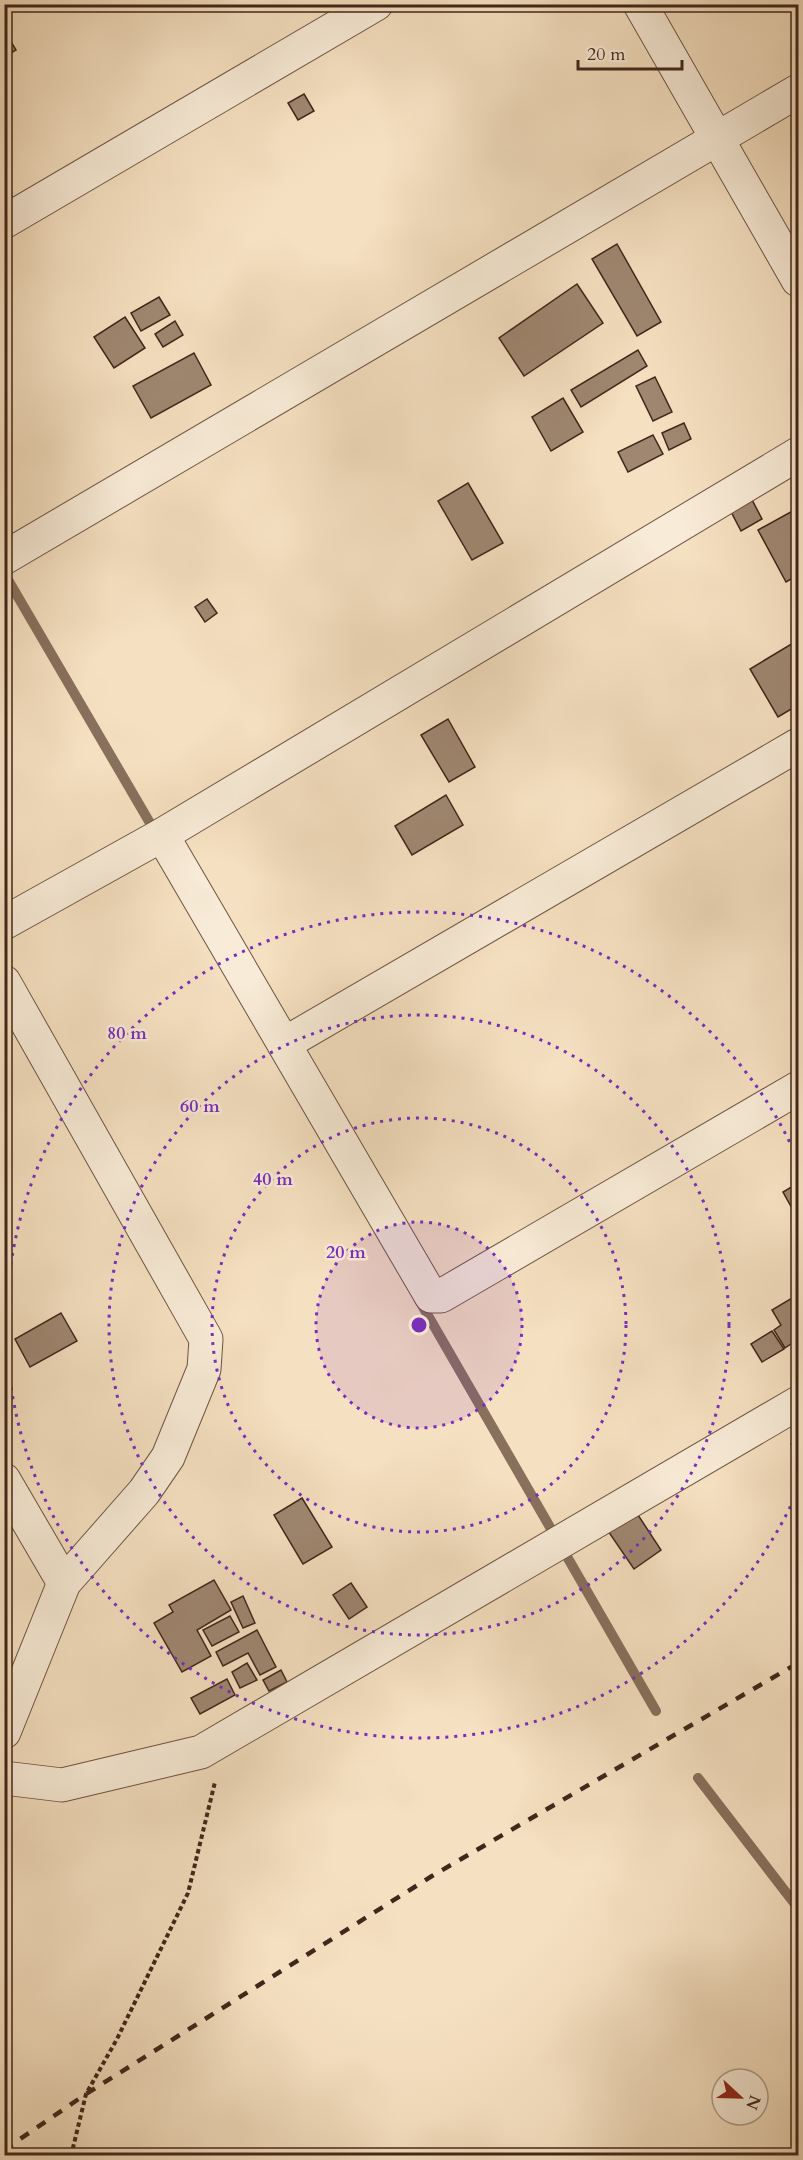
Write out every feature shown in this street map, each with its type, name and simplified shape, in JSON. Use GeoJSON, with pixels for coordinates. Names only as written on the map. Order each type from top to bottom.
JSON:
{"type":"FeatureCollection","features":[{"type":"Feature","properties":{"kind":"street"},"geometry":{"type":"LineString","coordinates":[[4,222],[376,4]]}},
{"type":"Feature","properties":{"kind":"street"},"geometry":{"type":"LineString","coordinates":[[640,4],[798,280]]}},
{"type":"Feature","properties":{"kind":"street"},"geometry":{"type":"LineString","coordinates":[[4,558],[798,91]]}},
{"type":"Feature","properties":{"kind":"street"},"geometry":{"type":"LineString","coordinates":[[4,923],[162,835],[798,454]]}},
{"type":"Feature","properties":{"kind":"street"},"geometry":{"type":"LineString","coordinates":[[284,1044],[798,745]]}},
{"type":"Feature","properties":{"kind":"street"},"geometry":{"type":"LineString","coordinates":[[162,835],[431,1296],[441,1296],[798,1088]]}},
{"type":"Feature","properties":{"kind":"street"},"geometry":{"type":"LineString","coordinates":[[4,982],[206,1339],[204,1369],[168,1457],[144,1492],[64,1583],[4,1732]]}},
{"type":"Feature","properties":{"kind":"street"},"geometry":{"type":"LineString","coordinates":[[4,1778],[62,1785],[201,1752],[798,1403]]}},
{"type":"Feature","properties":{"kind":"street"},"geometry":{"type":"LineString","coordinates":[[4,1480],[64,1583]]}},
{"type":"Feature","properties":{"kind":"path"},"geometry":{"type":"LineString","coordinates":[[71,2156],[86,2094],[117,2039],[188,1893],[226,1738]]}},
{"type":"Feature","properties":{"kind":"building"},"geometry":{"type":"Polygon","coordinates":[[[4,30],[16,50],[4,57],[4,30]]]}},
{"type":"Feature","properties":{"kind":"building"},"geometry":{"type":"Polygon","coordinates":[[[304,94],[314,111],[298,120],[288,103],[304,94]]]}},
{"type":"Feature","properties":{"kind":"building"},"geometry":{"type":"Polygon","coordinates":[[[617,244],[661,322],[637,336],[592,259],[617,244]]]}},
{"type":"Feature","properties":{"kind":"building"},"geometry":{"type":"Polygon","coordinates":[[[577,284],[603,323],[524,376],[499,338],[577,284]]]}},
{"type":"Feature","properties":{"kind":"building"},"geometry":{"type":"Polygon","coordinates":[[[159,297],[170,315],[141,331],[131,313],[159,297]]]}},
{"type":"Feature","properties":{"kind":"building"},"geometry":{"type":"Polygon","coordinates":[[[125,317],[145,348],[114,368],[94,337],[125,317]]]}},
{"type":"Feature","properties":{"kind":"building"},"geometry":{"type":"Polygon","coordinates":[[[175,321],[183,335],[163,347],[155,334],[175,321]]]}},
{"type":"Feature","properties":{"kind":"building"},"geometry":{"type":"Polygon","coordinates":[[[638,350],[647,366],[581,407],[571,390],[638,350]]]}},
{"type":"Feature","properties":{"kind":"building"},"geometry":{"type":"Polygon","coordinates":[[[194,353],[211,385],[151,418],[133,386],[194,353]]]}},
{"type":"Feature","properties":{"kind":"building"},"geometry":{"type":"Polygon","coordinates":[[[655,377],[672,412],[653,421],[636,386],[655,377]]]}},
{"type":"Feature","properties":{"kind":"building"},"geometry":{"type":"Polygon","coordinates":[[[563,398],[583,432],[551,451],[532,417],[563,398]]]}},
{"type":"Feature","properties":{"kind":"building"},"geometry":{"type":"Polygon","coordinates":[[[684,423],[691,439],[669,450],[662,433],[684,423]]]}},
{"type":"Feature","properties":{"kind":"building"},"geometry":{"type":"Polygon","coordinates":[[[653,435],[663,454],[628,472],[618,452],[653,435]]]}},
{"type":"Feature","properties":{"kind":"building"},"geometry":{"type":"Polygon","coordinates":[[[468,483],[503,543],[472,560],[438,501],[468,483]]]}},
{"type":"Feature","properties":{"kind":"building"},"geometry":{"type":"Polygon","coordinates":[[[749,494],[762,519],[741,531],[728,506],[749,494]]]}},
{"type":"Feature","properties":{"kind":"building"},"geometry":{"type":"Polygon","coordinates":[[[798,508],[798,575],[786,582],[758,530],[798,508]]]}},
{"type":"Feature","properties":{"kind":"building"},"geometry":{"type":"Polygon","coordinates":[[[207,599],[217,613],[205,622],[195,607],[207,599]]]}},
{"type":"Feature","properties":{"kind":"building"},"geometry":{"type":"Polygon","coordinates":[[[798,640],[798,705],[778,717],[750,669],[798,640]]]}},
{"type":"Feature","properties":{"kind":"building"},"geometry":{"type":"Polygon","coordinates":[[[448,719],[475,767],[449,782],[421,735],[448,719]]]}},
{"type":"Feature","properties":{"kind":"building"},"geometry":{"type":"Polygon","coordinates":[[[446,795],[463,825],[412,855],[395,826],[446,795]]]}},
{"type":"Feature","properties":{"kind":"building"},"geometry":{"type":"Polygon","coordinates":[[[798,1183],[798,1219],[783,1192],[798,1183]]]}},
{"type":"Feature","properties":{"kind":"building"},"geometry":{"type":"Polygon","coordinates":[[[797,1295],[798,1339],[785,1348],[774,1330],[781,1325],[772,1310],[797,1295]]]}},
{"type":"Feature","properties":{"kind":"building"},"geometry":{"type":"Polygon","coordinates":[[[61,1313],[77,1341],[30,1367],[15,1339],[61,1313]]]}},
{"type":"Feature","properties":{"kind":"building"},"geometry":{"type":"Polygon","coordinates":[[[772,1331],[784,1349],[762,1362],[751,1344],[772,1331]]]}},
{"type":"Feature","properties":{"kind":"building"},"geometry":{"type":"Polygon","coordinates":[[[798,1439],[798,1456],[791,1444],[798,1439]]]}},
{"type":"Feature","properties":{"kind":"building"},"geometry":{"type":"Polygon","coordinates":[[[302,1498],[332,1547],[303,1564],[274,1515],[302,1498]]]}},
{"type":"Feature","properties":{"kind":"building"},"geometry":{"type":"Polygon","coordinates":[[[636,1512],[661,1550],[634,1569],[608,1531],[636,1512]]]}},
{"type":"Feature","properties":{"kind":"building"},"geometry":{"type":"Polygon","coordinates":[[[214,1580],[231,1610],[197,1630],[211,1656],[182,1672],[154,1623],[173,1612],[169,1605],[214,1580]]]}},
{"type":"Feature","properties":{"kind":"building"},"geometry":{"type":"Polygon","coordinates":[[[351,1583],[367,1607],[349,1619],[333,1595],[351,1583]]]}},
{"type":"Feature","properties":{"kind":"building"},"geometry":{"type":"Polygon","coordinates":[[[243,1596],[255,1623],[243,1628],[231,1602],[243,1596]]]}},
{"type":"Feature","properties":{"kind":"building"},"geometry":{"type":"Polygon","coordinates":[[[230,1616],[239,1632],[212,1646],[203,1630],[230,1616]]]}},
{"type":"Feature","properties":{"kind":"building"},"geometry":{"type":"Polygon","coordinates":[[[257,1630],[276,1667],[260,1675],[248,1653],[223,1666],[216,1652],[257,1630]]]}},
{"type":"Feature","properties":{"kind":"building"},"geometry":{"type":"Polygon","coordinates":[[[247,1663],[257,1680],[240,1688],[232,1672],[247,1663]]]}},
{"type":"Feature","properties":{"kind":"building"},"geometry":{"type":"Polygon","coordinates":[[[281,1670],[287,1682],[269,1691],[263,1680],[281,1670]]]}},
{"type":"Feature","properties":{"kind":"building"},"geometry":{"type":"Polygon","coordinates":[[[227,1679],[235,1695],[200,1714],[191,1698],[227,1679]]]}},
{"type":"Feature","properties":{"kind":"waterway"},"geometry":{"type":"LineString","coordinates":[[4,573],[157,835]]}},
{"type":"Feature","properties":{"kind":"waterway"},"geometry":{"type":"LineString","coordinates":[[419,1300],[656,1711]]}},
{"type":"Feature","properties":{"kind":"waterway"},"geometry":{"type":"LineString","coordinates":[[698,1778],[798,1908]]}},
{"type":"Feature","properties":{"kind":"railway"},"geometry":{"type":"LineString","coordinates":[[4,2150],[86,2094],[432,1876],[798,1663]]}}]}
